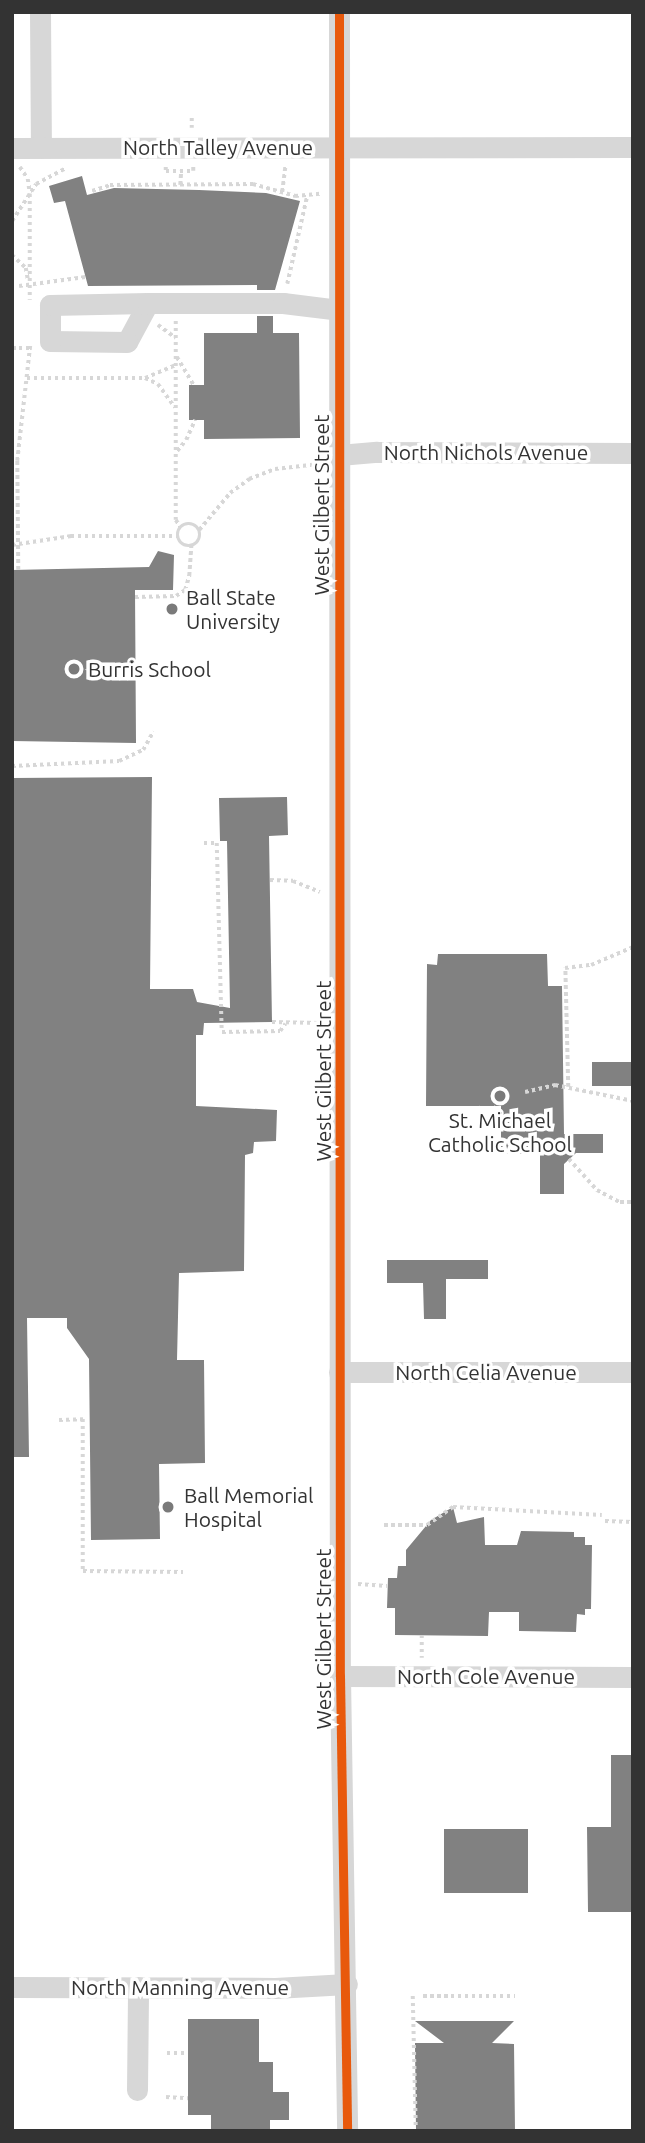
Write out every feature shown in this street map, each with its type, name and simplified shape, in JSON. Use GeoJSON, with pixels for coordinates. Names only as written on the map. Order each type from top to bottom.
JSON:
{"type":"FeatureCollection","features":[{"type":"Feature","properties":{"kind":"street"},"geometry":{"type":"LineString","coordinates":[[40,12],[41,148]]}},
{"type":"Feature","properties":{"kind":"street","name":"West Gilbert Street"},"geometry":{"type":"LineString","coordinates":[[339,12],[340,1676],[347,1984],[347,2131]]}},
{"type":"Feature","properties":{"kind":"street","name":"North Talley Avenue"},"geometry":{"type":"LineString","coordinates":[[15,148],[633,147]]}},
{"type":"Feature","properties":{"kind":"street"},"geometry":{"type":"LineString","coordinates":[[148,303],[283,303],[339,310]]}},
{"type":"Feature","properties":{"kind":"street","name":"North Nichols Avenue"},"geometry":{"type":"LineString","coordinates":[[339,455],[377,452],[633,453]]}},
{"type":"Feature","properties":{"kind":"street","name":"North Celia Avenue"},"geometry":{"type":"LineString","coordinates":[[339,1372],[633,1372]]}},
{"type":"Feature","properties":{"kind":"street","name":"North Cole Avenue"},"geometry":{"type":"LineString","coordinates":[[340,1676],[633,1677]]}},
{"type":"Feature","properties":{"kind":"street","name":"North Manning Avenue"},"geometry":{"type":"LineString","coordinates":[[12,1987],[275,1988],[347,1984]]}},
{"type":"Feature","properties":{"kind":"street"},"geometry":{"type":"LineString","coordinates":[[137,2090],[138,1987]]}},
{"type":"Feature","properties":{"kind":"path"},"geometry":{"type":"LineString","coordinates":[[12,221],[36,184],[75,162],[77,147]]}},
{"type":"Feature","properties":{"kind":"path"},"geometry":{"type":"LineString","coordinates":[[15,148],[18,163],[28,179],[30,194],[30,310]]}},
{"type":"Feature","properties":{"kind":"path"},"geometry":{"type":"LineString","coordinates":[[282,192],[286,160]]}},
{"type":"Feature","properties":{"kind":"path"},"geometry":{"type":"LineString","coordinates":[[166,171],[193,171]]}},
{"type":"Feature","properties":{"kind":"path"},"geometry":{"type":"LineString","coordinates":[[180,185],[181,171]]}},
{"type":"Feature","properties":{"kind":"path"},"geometry":{"type":"LineString","coordinates":[[92,191],[110,185],[253,184],[307,196],[322,194]]}},
{"type":"Feature","properties":{"kind":"path"},"geometry":{"type":"LineString","coordinates":[[283,303],[307,196]]}},
{"type":"Feature","properties":{"kind":"path"},"geometry":{"type":"LineString","coordinates":[[12,255],[26,268],[30,284]]}},
{"type":"Feature","properties":{"kind":"path"},"geometry":{"type":"LineString","coordinates":[[19,286],[85,277]]}},
{"type":"Feature","properties":{"kind":"path"},"geometry":{"type":"LineString","coordinates":[[176,303],[176,520],[181,528]]}},
{"type":"Feature","properties":{"kind":"path"},"geometry":{"type":"LineString","coordinates":[[18,569],[15,545],[17,461],[30,335]]}},
{"type":"Feature","properties":{"kind":"path"},"geometry":{"type":"LineString","coordinates":[[12,348],[30,348]]}},
{"type":"Feature","properties":{"kind":"path"},"geometry":{"type":"LineString","coordinates":[[176,356],[194,385]]}},
{"type":"Feature","properties":{"kind":"path"},"geometry":{"type":"LineString","coordinates":[[27,378],[145,378],[176,365]]}},
{"type":"Feature","properties":{"kind":"path"},"geometry":{"type":"LineString","coordinates":[[145,378],[158,384],[176,408]]}},
{"type":"Feature","properties":{"kind":"path"},"geometry":{"type":"LineString","coordinates":[[175,452],[186,440],[195,419]]}},
{"type":"Feature","properties":{"kind":"path"},"geometry":{"type":"LineString","coordinates":[[135,597],[176,596],[185,590],[191,546],[199,540],[199,530],[230,493],[249,479],[275,469],[322,464],[339,455]]}},
{"type":"Feature","properties":{"kind":"path"},"geometry":{"type":"LineString","coordinates":[[191,546],[181,542],[178,536],[181,528],[190,524],[199,530]]}},
{"type":"Feature","properties":{"kind":"path"},"geometry":{"type":"LineString","coordinates":[[15,545],[71,536],[178,536]]}},
{"type":"Feature","properties":{"kind":"path"},"geometry":{"type":"LineString","coordinates":[[12,766],[119,761],[143,750],[153,732]]}},
{"type":"Feature","properties":{"kind":"path"},"geometry":{"type":"LineString","coordinates":[[204,843],[217,843],[222,1032],[280,1031],[285,1024]]}},
{"type":"Feature","properties":{"kind":"path"},"geometry":{"type":"LineString","coordinates":[[270,880],[293,881],[325,894]]}},
{"type":"Feature","properties":{"kind":"path"},"geometry":{"type":"LineString","coordinates":[[568,1087],[565,968],[591,965],[633,947]]}},
{"type":"Feature","properties":{"kind":"path"},"geometry":{"type":"LineString","coordinates":[[272,1022],[325,1023]]}},
{"type":"Feature","properties":{"kind":"path"},"geometry":{"type":"LineString","coordinates":[[524,1093],[555,1085],[633,1101]]}},
{"type":"Feature","properties":{"kind":"path"},"geometry":{"type":"LineString","coordinates":[[569,1159],[597,1190],[620,1202],[633,1202]]}},
{"type":"Feature","properties":{"kind":"path"},"geometry":{"type":"LineString","coordinates":[[58,1420],[83,1419],[83,1571],[183,1572]]}},
{"type":"Feature","properties":{"kind":"path"},"geometry":{"type":"LineString","coordinates":[[384,1525],[427,1525],[453,1507],[602,1515]]}},
{"type":"Feature","properties":{"kind":"path"},"geometry":{"type":"LineString","coordinates":[[605,1521],[633,1522]]}},
{"type":"Feature","properties":{"kind":"path"},"geometry":{"type":"LineString","coordinates":[[356,1584],[387,1586]]}},
{"type":"Feature","properties":{"kind":"path"},"geometry":{"type":"LineString","coordinates":[[422,1635],[422,1667]]}},
{"type":"Feature","properties":{"kind":"path"},"geometry":{"type":"LineString","coordinates":[[413,1996],[416,2131]]}},
{"type":"Feature","properties":{"kind":"path"},"geometry":{"type":"LineString","coordinates":[[423,1996],[515,1996]]}},
{"type":"Feature","properties":{"kind":"path"},"geometry":{"type":"LineString","coordinates":[[167,2053],[188,2053]]}},
{"type":"Feature","properties":{"kind":"path"},"geometry":{"type":"LineString","coordinates":[[166,2097],[188,2098]]}},
{"type":"Feature","properties":{"kind":"building"},"geometry":{"type":"Polygon","coordinates":[[[82,176],[87,195],[114,188],[199,190],[266,193],[300,201],[275,290],[257,290],[257,285],[88,286],[65,201],[54,203],[49,186],[82,176]]]}},
{"type":"Feature","properties":{"kind":"building"},"geometry":{"type":"Polygon","coordinates":[[[257,316],[273,316],[273,333],[299,333],[300,438],[204,439],[204,420],[189,420],[189,385],[204,385],[204,333],[257,333],[257,316]]]}},
{"type":"Feature","properties":{"kind":"building","name":"Burris School"},"geometry":{"type":"Polygon","coordinates":[[[158,551],[174,555],[173,590],[135,590],[136,743],[12,741],[12,570],[149,567],[158,551]]]}},
{"type":"Feature","properties":{"kind":"building"},"geometry":{"type":"Polygon","coordinates":[[[152,777],[150,989],[193,989],[197,1002],[230,1008],[227,841],[220,841],[219,798],[287,797],[288,835],[269,836],[272,1022],[204,1023],[203,1035],[196,1035],[196,1106],[277,1110],[276,1141],[254,1142],[253,1153],[245,1155],[244,1271],[179,1273],[177,1360],[204,1360],[205,1463],[159,1464],[160,1539],[91,1540],[89,1359],[67,1328],[67,1318],[27,1318],[29,1457],[12,1457],[12,778],[152,777]]]}},
{"type":"Feature","properties":{"kind":"building"},"geometry":{"type":"Polygon","coordinates":[[[438,954],[547,954],[548,986],[562,986],[564,1134],[603,1134],[603,1153],[576,1153],[564,1164],[564,1194],[540,1194],[540,1154],[501,1154],[501,1106],[426,1106],[427,964],[437,965],[438,954]]]}},
{"type":"Feature","properties":{"kind":"building"},"geometry":{"type":"Polygon","coordinates":[[[592,1062],[633,1062],[633,1086],[592,1086],[592,1062]]]}},
{"type":"Feature","properties":{"kind":"building"},"geometry":{"type":"Polygon","coordinates":[[[387,1260],[488,1260],[488,1279],[446,1279],[446,1319],[424,1319],[423,1283],[387,1283],[387,1260]]]}},
{"type":"Feature","properties":{"kind":"building"},"geometry":{"type":"Polygon","coordinates":[[[453,1507],[457,1523],[484,1517],[485,1545],[517,1545],[521,1531],[574,1532],[574,1537],[585,1537],[585,1545],[592,1545],[591,1609],[585,1609],[585,1615],[577,1614],[576,1632],[519,1631],[519,1612],[489,1612],[488,1636],[395,1635],[395,1608],[387,1608],[388,1578],[397,1578],[398,1566],[406,1566],[406,1550],[431,1520],[453,1507]]]}},
{"type":"Feature","properties":{"kind":"building"},"geometry":{"type":"Polygon","coordinates":[[[611,1755],[633,1755],[633,1912],[588,1912],[587,1827],[611,1827],[611,1755]]]}},
{"type":"Feature","properties":{"kind":"building"},"geometry":{"type":"Polygon","coordinates":[[[444,1829],[528,1829],[528,1893],[444,1893],[444,1829]]]}},
{"type":"Feature","properties":{"kind":"building"},"geometry":{"type":"Polygon","coordinates":[[[188,2019],[259,2019],[259,2062],[273,2062],[273,2092],[289,2092],[289,2120],[270,2120],[270,2131],[211,2131],[211,2115],[188,2115],[188,2019]]]}},
{"type":"Feature","properties":{"kind":"building"},"geometry":{"type":"Polygon","coordinates":[[[415,2021],[514,2021],[492,2043],[514,2044],[515,2131],[416,2131],[415,2043],[444,2043],[415,2021]]]}},
{"type":"Feature","properties":{"kind":"cycle path"},"geometry":{"type":"LineString","coordinates":[[339,12],[340,1676],[347,2131]]}},
{"type":"Feature","properties":{"kind":"place","name":"Ball State University"},"geometry":{"type":"Point","coordinates":[172,609]}},
{"type":"Feature","properties":{"kind":"place","name":"Burris School"},"geometry":{"type":"Point","coordinates":[74,669]}},
{"type":"Feature","properties":{"kind":"place","name":"St. Michael Catholic School"},"geometry":{"type":"Point","coordinates":[500,1096]}},
{"type":"Feature","properties":{"kind":"place","name":"Ball Memorial Hospital"},"geometry":{"type":"Point","coordinates":[168,1507]}}]}
